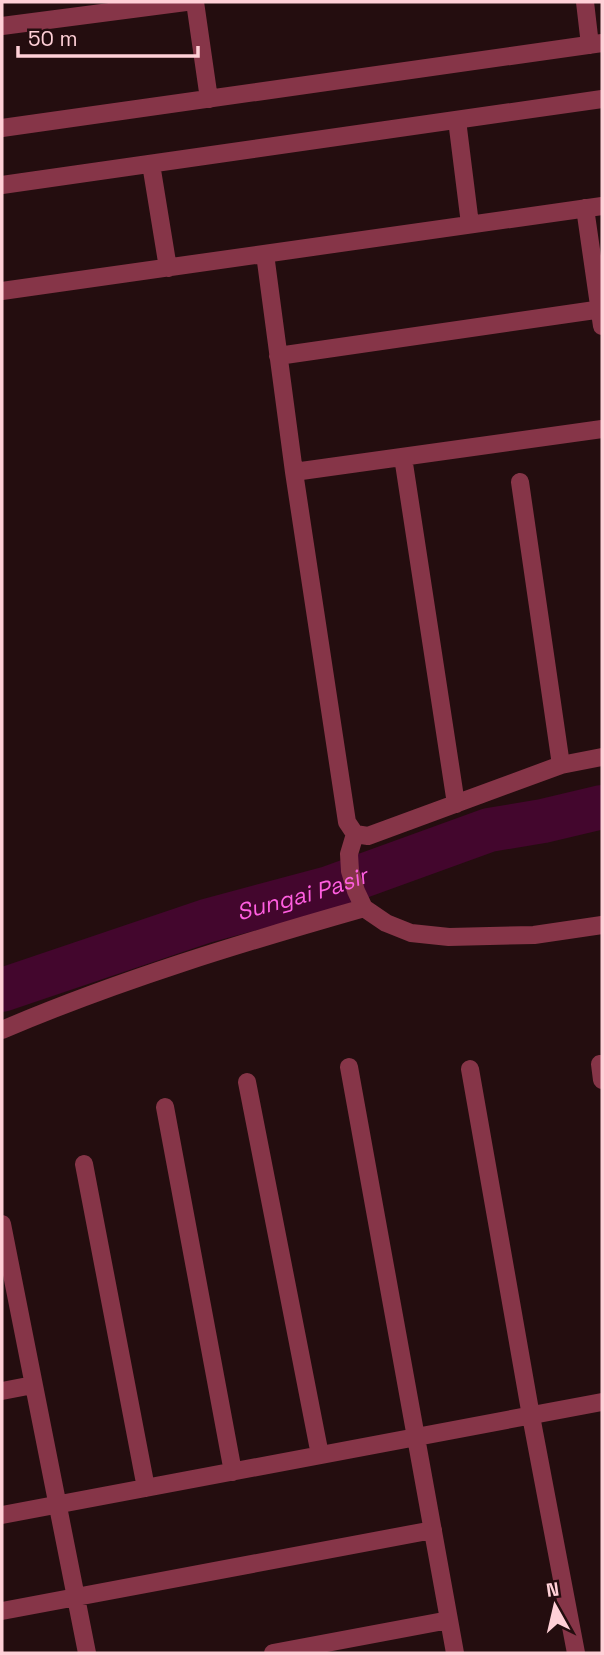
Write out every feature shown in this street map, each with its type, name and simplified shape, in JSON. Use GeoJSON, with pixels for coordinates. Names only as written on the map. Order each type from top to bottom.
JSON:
{"type":"FeatureCollection","features":[{"type":"Feature","properties":{"kind":"street"},"geometry":{"type":"LineString","coordinates":[[2,26],[186,2]]}},
{"type":"Feature","properties":{"kind":"street"},"geometry":{"type":"LineString","coordinates":[[195,2],[209,99]]}},
{"type":"Feature","properties":{"kind":"street"},"geometry":{"type":"LineString","coordinates":[[2,128],[596,44],[585,2]]}},
{"type":"Feature","properties":{"kind":"street"},"geometry":{"type":"LineString","coordinates":[[2,186],[602,99]]}},
{"type":"Feature","properties":{"kind":"street"},"geometry":{"type":"LineString","coordinates":[[457,120],[470,225]]}},
{"type":"Feature","properties":{"kind":"street"},"geometry":{"type":"LineString","coordinates":[[151,164],[168,268]]}},
{"type":"Feature","properties":{"kind":"street"},"geometry":{"type":"LineString","coordinates":[[2,291],[594,207],[601,315],[278,356]]}},
{"type":"Feature","properties":{"kind":"street"},"geometry":{"type":"LineString","coordinates":[[265,254],[294,472],[347,822],[355,834],[368,836],[561,765],[602,757]]}},
{"type":"Feature","properties":{"kind":"street"},"geometry":{"type":"LineString","coordinates":[[294,472],[602,429]]}},
{"type":"Feature","properties":{"kind":"street"},"geometry":{"type":"LineString","coordinates":[[402,457],[456,804]]}},
{"type":"Feature","properties":{"kind":"street"},"geometry":{"type":"LineString","coordinates":[[520,482],[561,765]]}},
{"type":"Feature","properties":{"kind":"street"},"geometry":{"type":"LineString","coordinates":[[355,834],[349,854],[350,870],[360,899],[386,923],[411,933],[449,937],[534,935],[602,925]]}},
{"type":"Feature","properties":{"kind":"street"},"geometry":{"type":"LineString","coordinates":[[2,1030],[360,899]]}},
{"type":"Feature","properties":{"kind":"street"},"geometry":{"type":"LineString","coordinates":[[349,1067],[455,1653]]}},
{"type":"Feature","properties":{"kind":"street"},"geometry":{"type":"LineString","coordinates":[[470,1069],[576,1653]]}},
{"type":"Feature","properties":{"kind":"street"},"geometry":{"type":"LineString","coordinates":[[247,1082],[320,1455]]}},
{"type":"Feature","properties":{"kind":"street"},"geometry":{"type":"LineString","coordinates":[[165,1107],[233,1472]]}},
{"type":"Feature","properties":{"kind":"street"},"geometry":{"type":"LineString","coordinates":[[83,1164],[146,1488]]}},
{"type":"Feature","properties":{"kind":"street"},"geometry":{"type":"LineString","coordinates":[[2,1224],[9,1296],[33,1385],[87,1653]]}},
{"type":"Feature","properties":{"kind":"street"},"geometry":{"type":"LineString","coordinates":[[2,1391],[33,1385]]}},
{"type":"Feature","properties":{"kind":"street"},"geometry":{"type":"LineString","coordinates":[[2,1515],[602,1402]]}},
{"type":"Feature","properties":{"kind":"street"},"geometry":{"type":"LineString","coordinates":[[2,1611],[433,1530]]}},
{"type":"Feature","properties":{"kind":"street"},"geometry":{"type":"LineString","coordinates":[[273,1653],[449,1620]]}},
{"type":"Feature","properties":{"kind":"waterway","name":"Sungai Pasir"},"geometry":{"type":"LineString","coordinates":[[2,990],[206,921],[329,888],[489,830],[602,807]]}}]}
